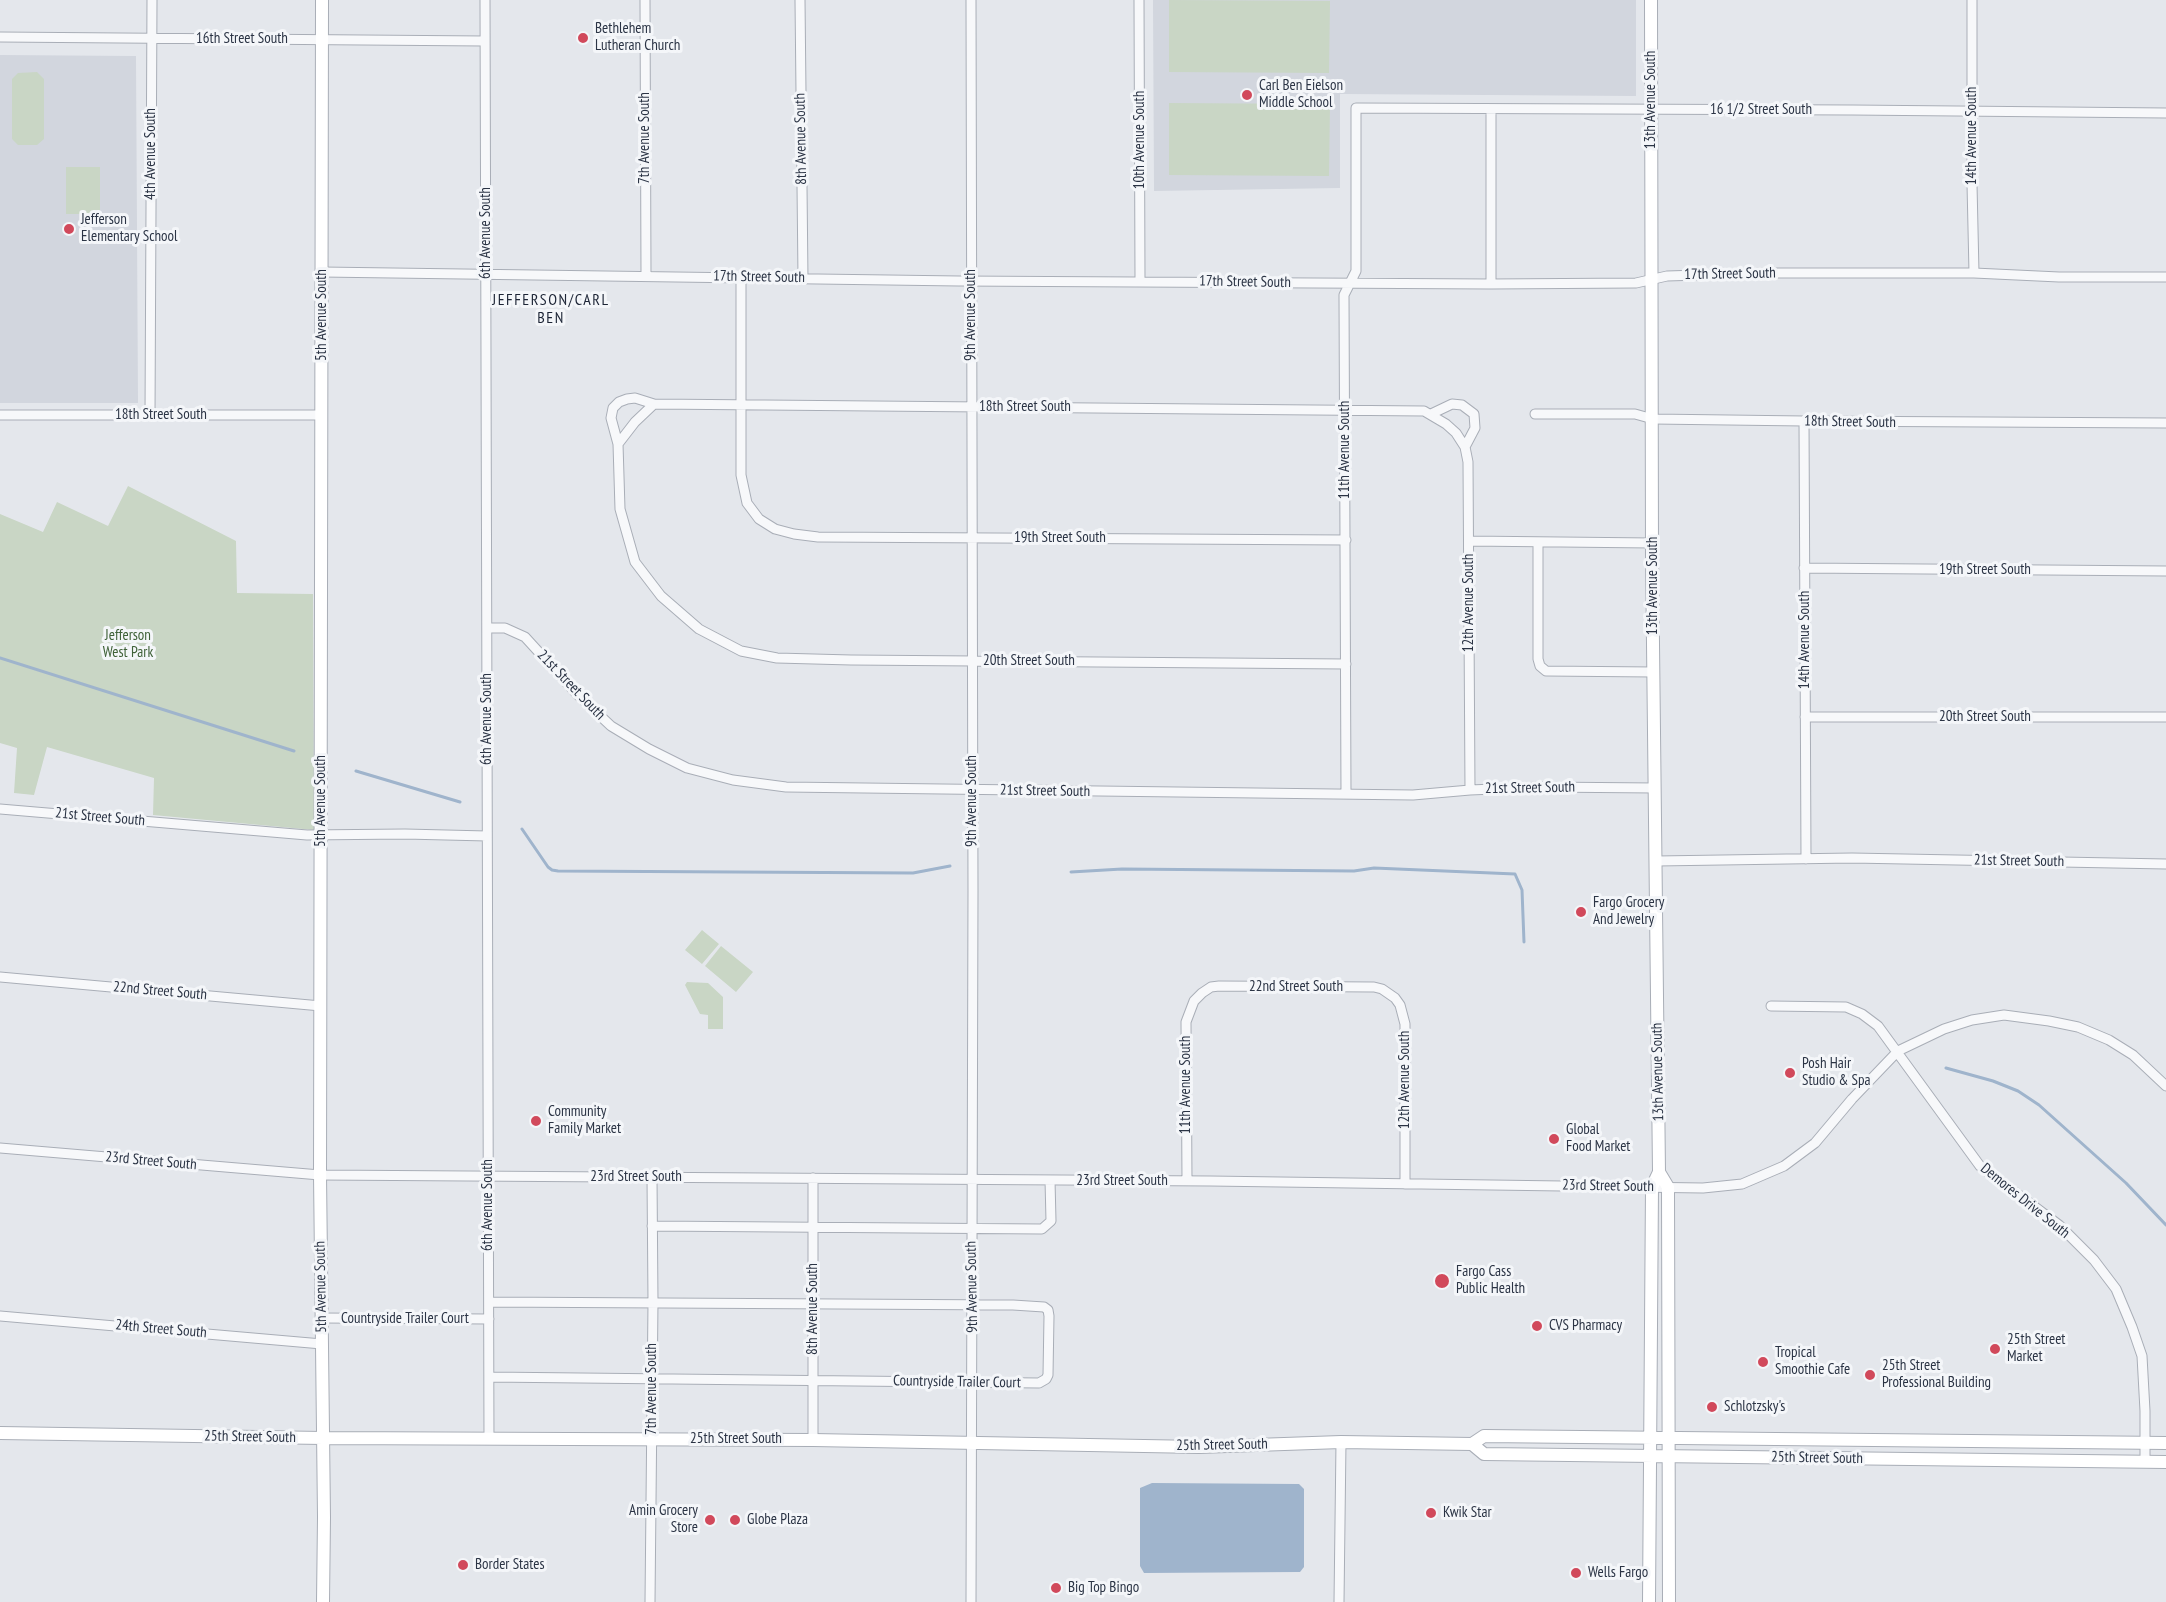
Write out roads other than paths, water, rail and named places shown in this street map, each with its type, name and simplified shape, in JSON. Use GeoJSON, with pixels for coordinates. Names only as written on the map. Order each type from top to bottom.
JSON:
{"type":"FeatureCollection","features":[{"type":"Feature","properties":{"kind":"main road","name":"5th Avenue South"},"geometry":{"type":"LineString","coordinates":[[322,0],[320,1175],[323,1602]]}},
{"type":"Feature","properties":{"kind":"main road","name":"13th Avenue South"},"geometry":{"type":"LineString","coordinates":[[1649,1602],[1652,1187],[1659,1172],[1652,543],[1651,0]]}},
{"type":"Feature","properties":{"kind":"main road"},"geometry":{"type":"LineString","coordinates":[[1659,1172],[1668,1187],[1669,1602]]}},
{"type":"Feature","properties":{"kind":"main road","name":"25th Street South"},"geometry":{"type":"LineString","coordinates":[[0,1433],[323,1438],[813,1440],[1199,1447],[1341,1442],[1472,1444],[1484,1436],[2166,1443]]}},
{"type":"Feature","properties":{"kind":"main road","name":"25th Street South"},"geometry":{"type":"LineString","coordinates":[[1472,1444],[1484,1454],[2166,1462]]}},
{"type":"Feature","properties":{"kind":"street","name":"4th Avenue South"},"geometry":{"type":"LineString","coordinates":[[150,415],[152,0]]}},
{"type":"Feature","properties":{"kind":"street","name":"6th Avenue South"},"geometry":{"type":"LineString","coordinates":[[485,0],[489,1439]]}},
{"type":"Feature","properties":{"kind":"street","name":"7th Avenue South"},"geometry":{"type":"LineString","coordinates":[[645,0],[646,275]]}},
{"type":"Feature","properties":{"kind":"street","name":"8th Avenue South"},"geometry":{"type":"LineString","coordinates":[[800,0],[803,278]]}},
{"type":"Feature","properties":{"kind":"street","name":"9th Avenue South"},"geometry":{"type":"LineString","coordinates":[[971,0],[972,1602]]}},
{"type":"Feature","properties":{"kind":"street","name":"10th Avenue South"},"geometry":{"type":"LineString","coordinates":[[1139,0],[1140,281]]}},
{"type":"Feature","properties":{"kind":"street","name":"14th Avenue South"},"geometry":{"type":"LineString","coordinates":[[1972,0],[1974,273]]}},
{"type":"Feature","properties":{"kind":"street","name":"16th Street South"},"geometry":{"type":"LineString","coordinates":[[0,37],[484,41]]}},
{"type":"Feature","properties":{"kind":"street","name":"16 1/2 Street South"},"geometry":{"type":"LineString","coordinates":[[1356,108],[2166,114]]}},
{"type":"Feature","properties":{"kind":"street","name":"11th Avenue South"},"geometry":{"type":"LineString","coordinates":[[1346,794],[1344,294],[1356,271],[1356,108]]}},
{"type":"Feature","properties":{"kind":"street"},"geometry":{"type":"LineString","coordinates":[[1491,109],[1491,284]]}},
{"type":"Feature","properties":{"kind":"street","name":"17th Street South"},"geometry":{"type":"LineString","coordinates":[[322,272],[970,281],[1491,284],[1636,283],[1667,276],[1762,273],[1974,273],[2166,277]]}},
{"type":"Feature","properties":{"kind":"street"},"geometry":{"type":"LineString","coordinates":[[740,404],[741,277]]}},
{"type":"Feature","properties":{"kind":"street","name":"18th Street South"},"geometry":{"type":"LineString","coordinates":[[618,444],[611,418],[613,408],[619,402],[635,398],[654,404],[1424,411],[1446,424],[1456,433],[1465,447]]}},
{"type":"Feature","properties":{"kind":"street"},"geometry":{"type":"LineString","coordinates":[[618,444],[635,422],[654,404]]}},
{"type":"Feature","properties":{"kind":"street","name":"19th Street South"},"geometry":{"type":"LineString","coordinates":[[740,404],[741,475],[747,503],[759,519],[775,529],[794,534],[818,537],[1346,540]]}},
{"type":"Feature","properties":{"kind":"street"},"geometry":{"type":"LineString","coordinates":[[1431,414],[1452,404],[1462,405],[1474,414],[1475,428],[1465,447]]}},
{"type":"Feature","properties":{"kind":"street","name":"18th Street South"},"geometry":{"type":"LineString","coordinates":[[1535,414],[1635,414],[1653,419],[2166,423]]}},
{"type":"Feature","properties":{"kind":"street","name":"18th Street South"},"geometry":{"type":"LineString","coordinates":[[0,415],[321,415]]}},
{"type":"Feature","properties":{"kind":"street","name":"14th Avenue South"},"geometry":{"type":"LineString","coordinates":[[1804,421],[1806,859]]}},
{"type":"Feature","properties":{"kind":"street","name":"20th Street South"},"geometry":{"type":"LineString","coordinates":[[618,444],[620,509],[635,562],[661,596],[699,629],[741,651],[777,658],[1346,664]]}},
{"type":"Feature","properties":{"kind":"street","name":"12th Avenue South"},"geometry":{"type":"LineString","coordinates":[[1465,447],[1468,462],[1470,790]]}},
{"type":"Feature","properties":{"kind":"street"},"geometry":{"type":"LineString","coordinates":[[1469,542],[1652,543]]}},
{"type":"Feature","properties":{"kind":"street"},"geometry":{"type":"LineString","coordinates":[[1538,542],[1538,659],[1540,666],[1546,670],[1653,672]]}},
{"type":"Feature","properties":{"kind":"street","name":"19th Street South"},"geometry":{"type":"LineString","coordinates":[[1804,568],[2166,571]]}},
{"type":"Feature","properties":{"kind":"street","name":"21st Street South"},"geometry":{"type":"LineString","coordinates":[[487,628],[505,628],[525,637],[577,694],[611,726],[687,768],[733,780],[786,787],[1413,795],[1542,787],[1655,788]]}},
{"type":"Feature","properties":{"kind":"street","name":"20th Street South"},"geometry":{"type":"LineString","coordinates":[[1805,717],[2166,717]]}},
{"type":"Feature","properties":{"kind":"street","name":"21st Street South"},"geometry":{"type":"LineString","coordinates":[[0,809],[320,835],[487,836]]}},
{"type":"Feature","properties":{"kind":"street","name":"21st Street South"},"geometry":{"type":"LineString","coordinates":[[1657,861],[1806,859],[2166,864]]}},
{"type":"Feature","properties":{"kind":"street","name":"22nd Street South"},"geometry":{"type":"LineString","coordinates":[[0,977],[321,1006]]}},
{"type":"Feature","properties":{"kind":"street","name":"22nd Street South"},"geometry":{"type":"LineString","coordinates":[[1202,993],[1211,987],[1374,987],[1390,993]]}},
{"type":"Feature","properties":{"kind":"street","name":"11th Avenue South"},"geometry":{"type":"LineString","coordinates":[[1187,1181],[1186,1022],[1194,1001],[1202,993]]}},
{"type":"Feature","properties":{"kind":"street","name":"12th Avenue South"},"geometry":{"type":"LineString","coordinates":[[1390,993],[1400,1005],[1405,1024],[1405,1184]]}},
{"type":"Feature","properties":{"kind":"street","name":"Demores Drive South"},"geometry":{"type":"LineString","coordinates":[[1771,1006],[1828,1006],[1862,1014],[1878,1026],[1980,1167],[2059,1225],[2094,1260],[2116,1289],[2142,1356],[2145,1462]]}},
{"type":"Feature","properties":{"kind":"street","name":"23rd Street South"},"geometry":{"type":"LineString","coordinates":[[0,1148],[320,1175],[1187,1181],[1703,1188],[1742,1184],[1784,1167],[1815,1143],[1851,1099],[1898,1051],[1944,1029],[1972,1020],[2004,1015],[2078,1027],[2109,1040],[2133,1055],[2166,1086]]}},
{"type":"Feature","properties":{"kind":"street","name":"7th Avenue South"},"geometry":{"type":"LineString","coordinates":[[650,1602],[652,1177]]}},
{"type":"Feature","properties":{"kind":"street","name":"8th Avenue South"},"geometry":{"type":"LineString","coordinates":[[813,1178],[813,1440]]}},
{"type":"Feature","properties":{"kind":"street"},"geometry":{"type":"LineString","coordinates":[[652,1226],[1042,1229],[1050,1221],[1050,1180]]}},
{"type":"Feature","properties":{"kind":"street","name":"Countryside Trailer Court"},"geometry":{"type":"LineString","coordinates":[[489,1302],[1044,1306],[1049,1316],[1048,1375],[1039,1383],[489,1377]]}},
{"type":"Feature","properties":{"kind":"street","name":"24th Street South"},"geometry":{"type":"LineString","coordinates":[[0,1316],[322,1344]]}},
{"type":"Feature","properties":{"kind":"street","name":"Countryside Trailer Court"},"geometry":{"type":"LineString","coordinates":[[321,1318],[489,1319]]}},
{"type":"Feature","properties":{"kind":"street"},"geometry":{"type":"LineString","coordinates":[[1339,1602],[1341,1442]]}},
{"type":"Feature","properties":{"kind":"water"},"geometry":{"type":"Polygon","coordinates":[[[1152,1483],[1299,1484],[1304,1489],[1304,1567],[1300,1572],[1144,1573],[1140,1566],[1140,1488],[1152,1483]]]}},
{"type":"Feature","properties":{"kind":"waterway"},"geometry":{"type":"LineString","coordinates":[[0,658],[294,751]]}},
{"type":"Feature","properties":{"kind":"waterway"},"geometry":{"type":"LineString","coordinates":[[356,771],[460,802]]}},
{"type":"Feature","properties":{"kind":"waterway"},"geometry":{"type":"LineString","coordinates":[[522,829],[548,867],[558,871],[913,873],[950,866]]}},
{"type":"Feature","properties":{"kind":"waterway"},"geometry":{"type":"LineString","coordinates":[[1071,872],[1122,869],[1354,871],[1374,868],[1515,874],[1522,890],[1524,942]]}},
{"type":"Feature","properties":{"kind":"waterway"},"geometry":{"type":"LineString","coordinates":[[1946,1068],[1993,1081],[2018,1091],[2039,1105],[2126,1183],[2166,1225]]}},
{"type":"Feature","properties":{"kind":"place","name":"Bethlehem Lutheran Church"},"geometry":{"type":"Point","coordinates":[583,38]}},
{"type":"Feature","properties":{"kind":"place","name":"Carl Ben Eielson Middle School"},"geometry":{"type":"Point","coordinates":[1247,95]}},
{"type":"Feature","properties":{"kind":"place","name":"Jefferson Elementary School"},"geometry":{"type":"Point","coordinates":[69,229]}},
{"type":"Feature","properties":{"kind":"place","name":"Fargo Grocery And Jewelry"},"geometry":{"type":"Point","coordinates":[1581,912]}},
{"type":"Feature","properties":{"kind":"place","name":"Posh Hair Studio & Spa"},"geometry":{"type":"Point","coordinates":[1790,1073]}},
{"type":"Feature","properties":{"kind":"place","name":"Community Family Market"},"geometry":{"type":"Point","coordinates":[536,1121]}},
{"type":"Feature","properties":{"kind":"place","name":"Global Food Market"},"geometry":{"type":"Point","coordinates":[1554,1139]}},
{"type":"Feature","properties":{"kind":"place","name":"Fargo Cass Public Health"},"geometry":{"type":"Point","coordinates":[1442,1281]}},
{"type":"Feature","properties":{"kind":"place","name":"CVS Pharmacy"},"geometry":{"type":"Point","coordinates":[1537,1326]}},
{"type":"Feature","properties":{"kind":"place","name":"25th Street Market"},"geometry":{"type":"Point","coordinates":[1995,1349]}},
{"type":"Feature","properties":{"kind":"place","name":"Tropical Smoothie Cafe"},"geometry":{"type":"Point","coordinates":[1763,1362]}},
{"type":"Feature","properties":{"kind":"place","name":"25th Street Professional Building"},"geometry":{"type":"Point","coordinates":[1870,1375]}},
{"type":"Feature","properties":{"kind":"place","name":"Schlotzsky's"},"geometry":{"type":"Point","coordinates":[1712,1407]}},
{"type":"Feature","properties":{"kind":"place","name":"Kwik Star"},"geometry":{"type":"Point","coordinates":[1431,1513]}},
{"type":"Feature","properties":{"kind":"place","name":"Amin Grocery Store"},"geometry":{"type":"Point","coordinates":[710,1520]}},
{"type":"Feature","properties":{"kind":"place","name":"Globe Plaza"},"geometry":{"type":"Point","coordinates":[735,1520]}},
{"type":"Feature","properties":{"kind":"place","name":"Border States"},"geometry":{"type":"Point","coordinates":[463,1565]}},
{"type":"Feature","properties":{"kind":"place","name":"Wells Fargo"},"geometry":{"type":"Point","coordinates":[1576,1573]}},
{"type":"Feature","properties":{"kind":"place","name":"Big Top Bingo"},"geometry":{"type":"Point","coordinates":[1056,1588]}},
{"type":"Feature","properties":{"kind":"district","name":"JEFFERSON/CARL BEN"},"geometry":{"type":"Point","coordinates":[551,309]}},
{"type":"Feature","properties":{"kind":"park label","name":"Jefferson West Park"},"geometry":{"type":"Point","coordinates":[128,644]}}]}
